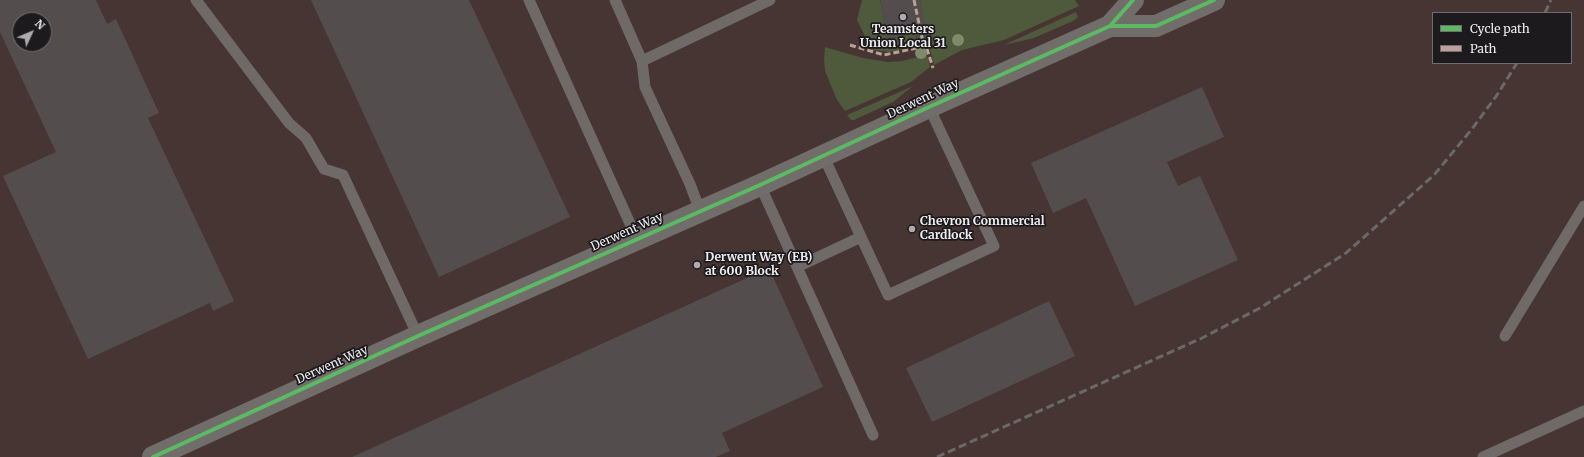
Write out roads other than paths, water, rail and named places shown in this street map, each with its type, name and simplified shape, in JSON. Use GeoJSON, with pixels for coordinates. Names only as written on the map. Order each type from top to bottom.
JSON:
{"type":"FeatureCollection","features":[{"type":"Feature","properties":{"kind":"street","name":"Derwent Way"},"geometry":{"type":"LineString","coordinates":[[1110,26],[1133,0]]}},
{"type":"Feature","properties":{"kind":"street","name":"Derwent Way"},"geometry":{"type":"LineString","coordinates":[[153,457],[418,336],[700,211],[760,186],[823,155],[1110,26],[1156,26],[1214,0]]}},
{"type":"Feature","properties":{"kind":"lane"},"geometry":{"type":"LineString","coordinates":[[196,0],[289,123],[306,138],[324,169],[343,175],[418,336]]}},
{"type":"Feature","properties":{"kind":"lane"},"geometry":{"type":"LineString","coordinates":[[528,0],[637,239]]}},
{"type":"Feature","properties":{"kind":"lane"},"geometry":{"type":"LineString","coordinates":[[615,0],[642,61],[645,86],[690,184],[700,211]]}},
{"type":"Feature","properties":{"kind":"lane"},"geometry":{"type":"LineString","coordinates":[[642,61],[770,0]]}},
{"type":"Feature","properties":{"kind":"lane"},"geometry":{"type":"LineString","coordinates":[[823,155],[888,295],[994,246],[929,107]]}},
{"type":"Feature","properties":{"kind":"lane"},"geometry":{"type":"LineString","coordinates":[[760,186],[873,435]]}},
{"type":"Feature","properties":{"kind":"lane"},"geometry":{"type":"LineString","coordinates":[[1505,336],[1584,206]]}},
{"type":"Feature","properties":{"kind":"lane"},"geometry":{"type":"LineString","coordinates":[[797,268],[862,237]]}},
{"type":"Feature","properties":{"kind":"lane"},"geometry":{"type":"LineString","coordinates":[[1483,457],[1584,411]]}},
{"type":"Feature","properties":{"kind":"railway"},"geometry":{"type":"LineString","coordinates":[[1545,12],[1551,0]]}},
{"type":"Feature","properties":{"kind":"railway"},"geometry":{"type":"LineString","coordinates":[[937,457],[1202,338],[1260,308],[1346,253],[1434,175],[1472,129],[1497,95],[1516,64]]}},
{"type":"Feature","properties":{"kind":"place","name":"Teamsters Union Local 31"},"geometry":{"type":"Point","coordinates":[903,17]}},
{"type":"Feature","properties":{"kind":"place","name":"Chevron Commercial Cardlock"},"geometry":{"type":"Point","coordinates":[912,229]}},
{"type":"Feature","properties":{"kind":"place","name":"Derwent Way (EB) at 600 Block"},"geometry":{"type":"Point","coordinates":[697,265]}}]}
